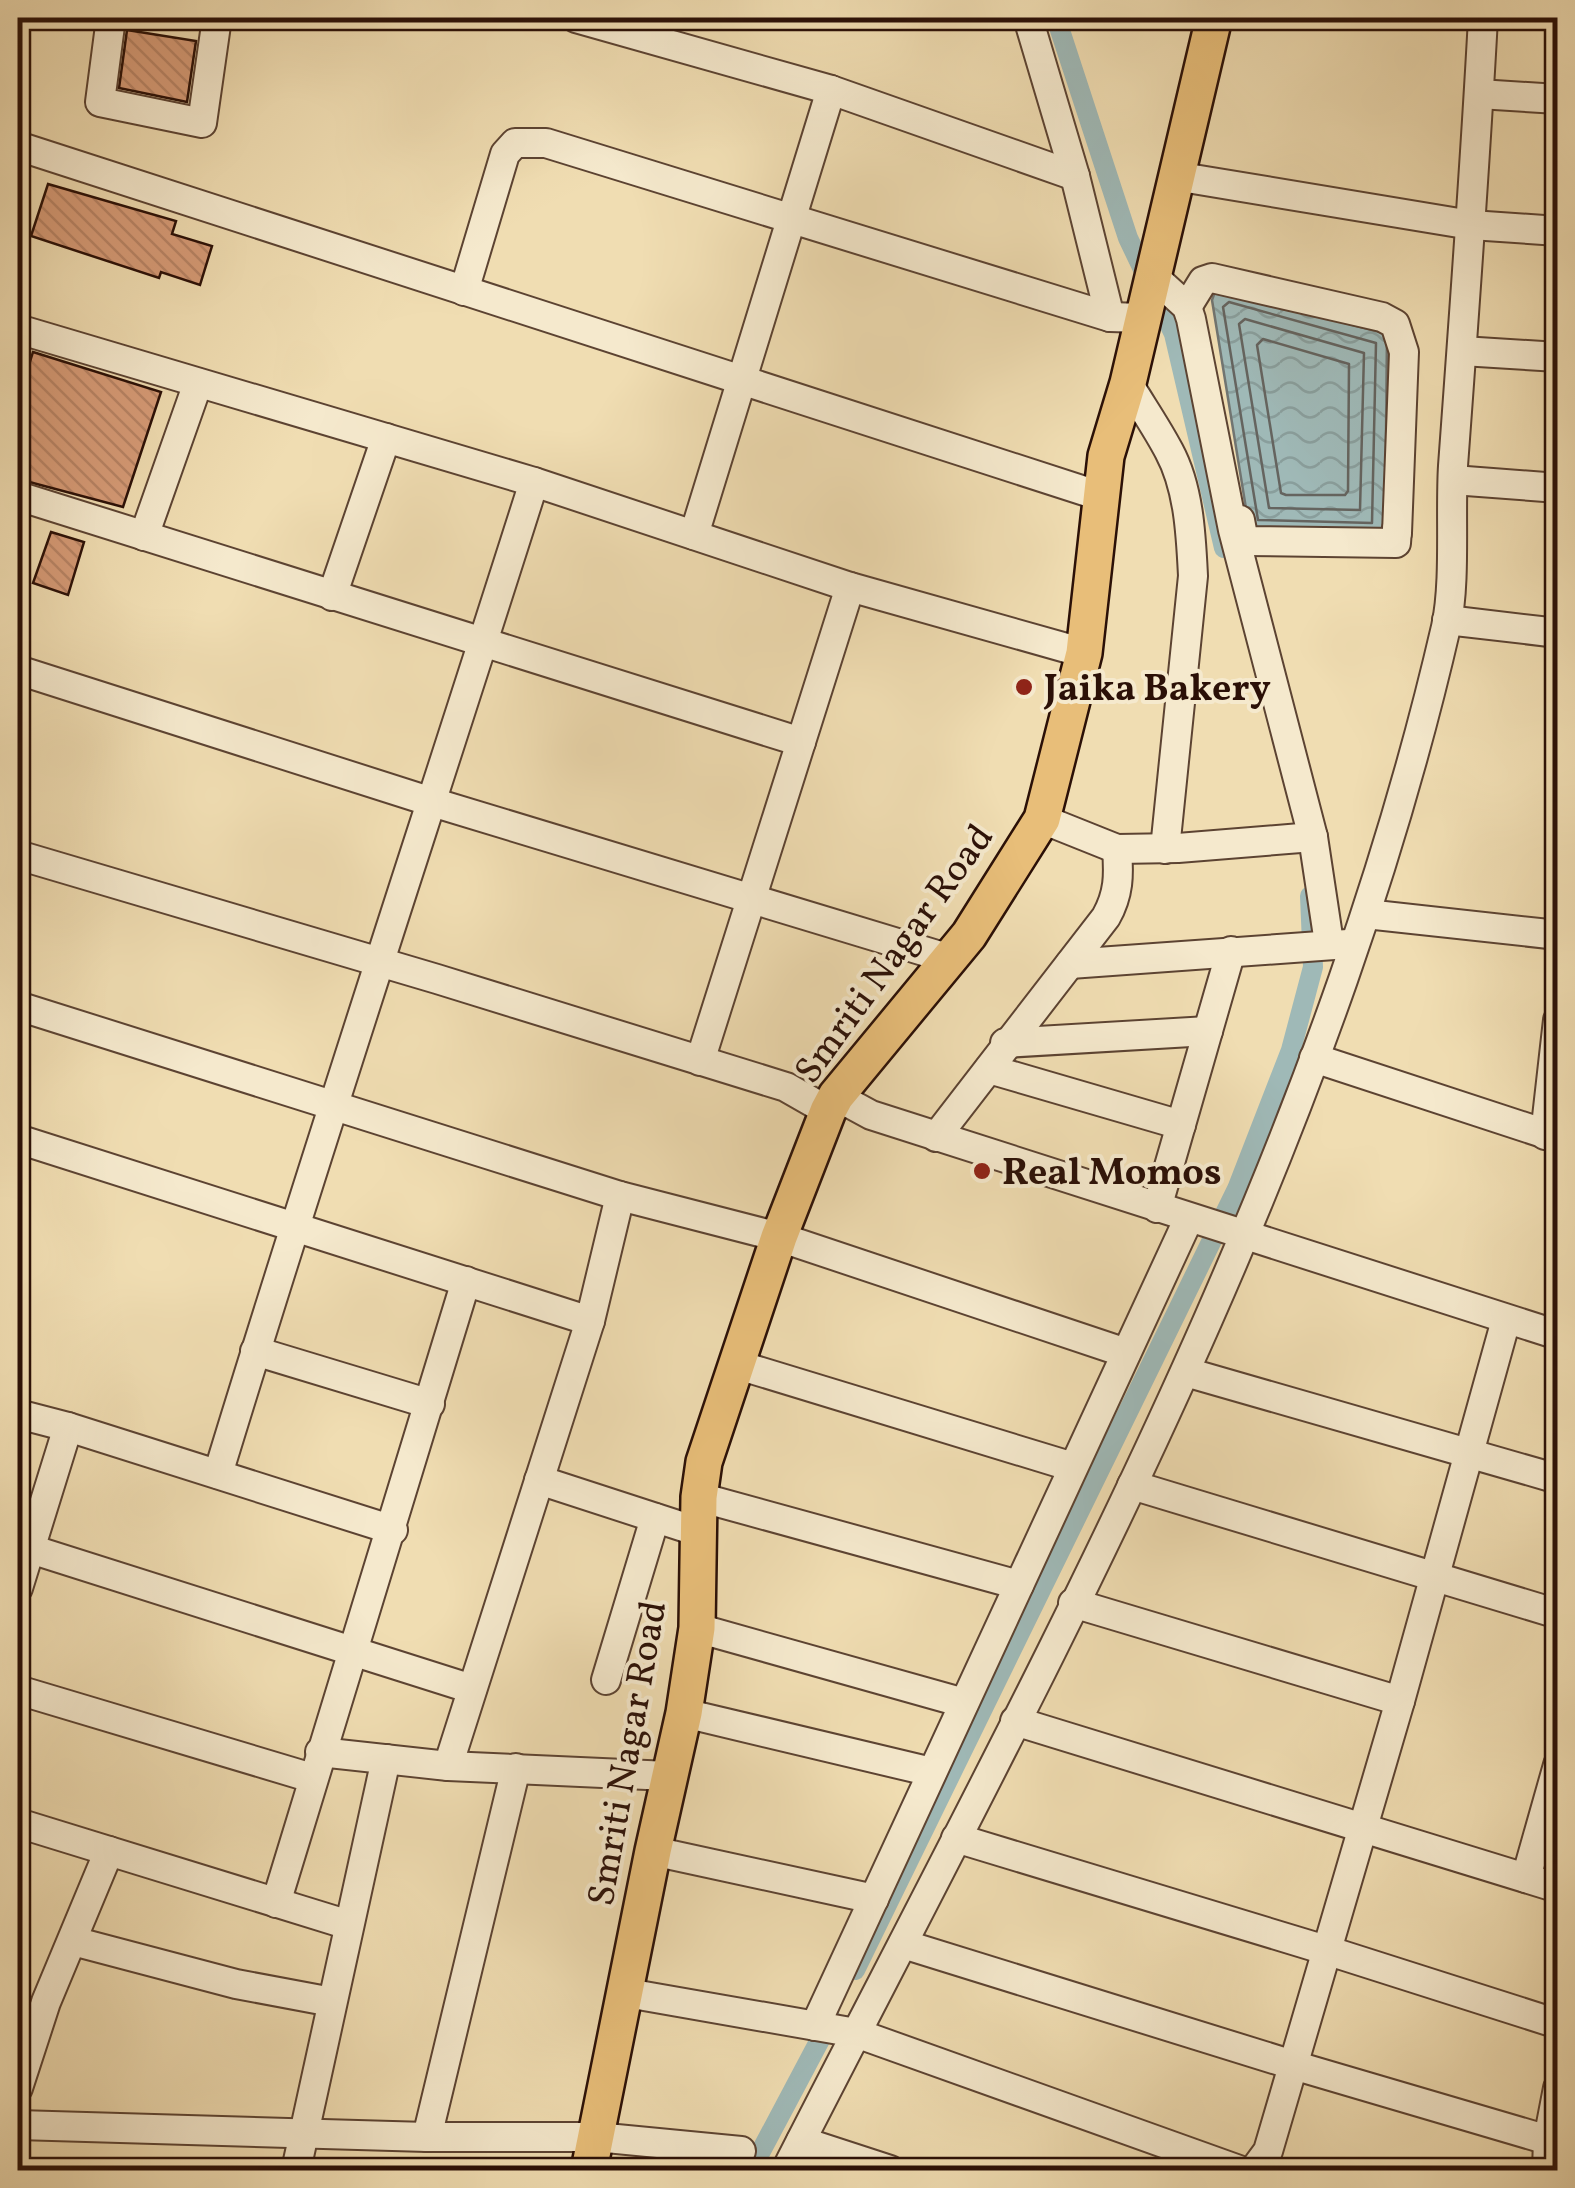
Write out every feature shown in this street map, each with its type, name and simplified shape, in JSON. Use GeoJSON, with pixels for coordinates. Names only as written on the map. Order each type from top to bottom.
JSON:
{"type":"FeatureCollection","features":[{"type":"Feature","properties":{"kind":"main road","name":"Smriti Nagar Road"},"geometry":{"type":"LineString","coordinates":[[592,2154],[627,1993],[652,1850],[684,1713],[697,1628],[704,1462],[778,1236],[832,1103],[950,960],[1042,819],[1084,653],[1106,456],[1128,382],[1126,318],[1153,276],[1214,18]]}},
{"type":"Feature","properties":{"kind":"street"},"geometry":{"type":"LineString","coordinates":[[111,18],[100,102],[202,123],[217,18]]}},
{"type":"Feature","properties":{"kind":"street"},"geometry":{"type":"LineString","coordinates":[[576,18],[831,90],[1076,176]]}},
{"type":"Feature","properties":{"kind":"street"},"geometry":{"type":"LineString","coordinates":[[1028,18],[1076,176],[1126,318]]}},
{"type":"Feature","properties":{"kind":"street"},"geometry":{"type":"LineString","coordinates":[[786,2170],[1015,1721],[1186,1372],[1246,1236],[1314,1058],[1343,944],[1366,914],[1448,620],[1452,480],[1483,18]]}},
{"type":"Feature","properties":{"kind":"street"},"geometry":{"type":"LineString","coordinates":[[694,535],[831,90]]}},
{"type":"Feature","properties":{"kind":"street"},"geometry":{"type":"LineString","coordinates":[[1479,94],[1558,99]]}},
{"type":"Feature","properties":{"kind":"street"},"geometry":{"type":"LineString","coordinates":[[464,291],[505,154],[514,142],[546,142],[1126,318]]}},
{"type":"Feature","properties":{"kind":"street"},"geometry":{"type":"LineString","coordinates":[[24,148],[1100,496]]}},
{"type":"Feature","properties":{"kind":"street"},"geometry":{"type":"LineString","coordinates":[[1174,176],[1470,225],[1558,231]]}},
{"type":"Feature","properties":{"kind":"street"},"geometry":{"type":"LineString","coordinates":[[1153,276],[1187,308],[1238,546],[1343,944]]}},
{"type":"Feature","properties":{"kind":"street"},"geometry":{"type":"LineString","coordinates":[[1226,279],[1382,317],[1395,324],[1404,352],[1396,544],[1244,541],[1203,281],[1226,279]]}},
{"type":"Feature","properties":{"kind":"street"},"geometry":{"type":"LineString","coordinates":[[1187,308],[1203,281]]}},
{"type":"Feature","properties":{"kind":"street"},"geometry":{"type":"LineString","coordinates":[[18,329],[534,482],[850,587],[1084,653]]}},
{"type":"Feature","properties":{"kind":"street"},"geometry":{"type":"LineString","coordinates":[[1462,351],[1558,357]]}},
{"type":"Feature","properties":{"kind":"street"},"geometry":{"type":"LineString","coordinates":[[144,536],[198,382]]}},
{"type":"Feature","properties":{"kind":"street"},"geometry":{"type":"LineString","coordinates":[[1128,382],[1171,454],[1184,493],[1191,536],[1193,576],[1164,849]]}},
{"type":"Feature","properties":{"kind":"street"},"geometry":{"type":"LineString","coordinates":[[332,596],[386,438]]}},
{"type":"Feature","properties":{"kind":"street"},"geometry":{"type":"LineString","coordinates":[[1452,480],[1558,488]]}},
{"type":"Feature","properties":{"kind":"street"},"geometry":{"type":"LineString","coordinates":[[218,1474],[332,1103],[534,482]]}},
{"type":"Feature","properties":{"kind":"street"},"geometry":{"type":"LineString","coordinates":[[18,496],[801,742]]}},
{"type":"Feature","properties":{"kind":"street"},"geometry":{"type":"LineString","coordinates":[[1238,546],[1370,550]]}},
{"type":"Feature","properties":{"kind":"street"},"geometry":{"type":"LineString","coordinates":[[700,1061],[850,587]]}},
{"type":"Feature","properties":{"kind":"street"},"geometry":{"type":"LineString","coordinates":[[1448,620],[1558,632]]}},
{"type":"Feature","properties":{"kind":"street"},"geometry":{"type":"LineString","coordinates":[[18,670],[432,802],[950,960]]}},
{"type":"Feature","properties":{"kind":"street"},"geometry":{"type":"LineString","coordinates":[[1042,819],[1117,849],[1313,837]]}},
{"type":"Feature","properties":{"kind":"street"},"geometry":{"type":"LineString","coordinates":[[936,1136],[1106,916],[1116,899],[1117,849]]}},
{"type":"Feature","properties":{"kind":"street"},"geometry":{"type":"LineString","coordinates":[[18,855],[700,1061],[1558,1335]]}},
{"type":"Feature","properties":{"kind":"street"},"geometry":{"type":"LineString","coordinates":[[1366,914],[1558,935]]}},
{"type":"Feature","properties":{"kind":"street"},"geometry":{"type":"LineString","coordinates":[[1070,964],[1343,944]]}},
{"type":"Feature","properties":{"kind":"street"},"geometry":{"type":"LineString","coordinates":[[1157,1208],[1231,951]]}},
{"type":"Feature","properties":{"kind":"street"},"geometry":{"type":"LineString","coordinates":[[18,1006],[620,1196],[778,1236],[1126,1353]]}},
{"type":"Feature","properties":{"kind":"street"},"geometry":{"type":"LineString","coordinates":[[1314,1058],[1552,1136],[1558,1020]]}},
{"type":"Feature","properties":{"kind":"street"},"geometry":{"type":"LineString","coordinates":[[1006,1044],[1208,1032]]}},
{"type":"Feature","properties":{"kind":"street"},"geometry":{"type":"LineString","coordinates":[[989,1068],[1181,1125]]}},
{"type":"Feature","properties":{"kind":"street"},"geometry":{"type":"LineString","coordinates":[[18,1139],[590,1321]]}},
{"type":"Feature","properties":{"kind":"street"},"geometry":{"type":"LineString","coordinates":[[448,1766],[590,1321],[620,1196]]}},
{"type":"Feature","properties":{"kind":"street"},"geometry":{"type":"LineString","coordinates":[[815,2026],[1189,1218]]}},
{"type":"Feature","properties":{"kind":"street"},"geometry":{"type":"LineString","coordinates":[[276,1903],[466,1281]]}},
{"type":"Feature","properties":{"kind":"street"},"geometry":{"type":"LineString","coordinates":[[1254,2170],[1268,2151],[1328,1950],[1506,1320]]}},
{"type":"Feature","properties":{"kind":"street"},"geometry":{"type":"LineString","coordinates":[[255,1351],[430,1404]]}},
{"type":"Feature","properties":{"kind":"street"},"geometry":{"type":"LineString","coordinates":[[735,1364],[1073,1467]]}},
{"type":"Feature","properties":{"kind":"street"},"geometry":{"type":"LineString","coordinates":[[1186,1372],[1558,1479]]}},
{"type":"Feature","properties":{"kind":"street"},"geometry":{"type":"LineString","coordinates":[[18,1414],[393,1530]]}},
{"type":"Feature","properties":{"kind":"street"},"geometry":{"type":"LineString","coordinates":[[18,1588],[24,1547],[68,1427]]}},
{"type":"Feature","properties":{"kind":"street"},"geometry":{"type":"LineString","coordinates":[[539,1480],[655,1518],[699,1515],[1019,1585]]}},
{"type":"Feature","properties":{"kind":"street"},"geometry":{"type":"LineString","coordinates":[[1132,1485],[1558,1614]]}},
{"type":"Feature","properties":{"kind":"street"},"geometry":{"type":"LineString","coordinates":[[606,1680],[655,1518]]}},
{"type":"Feature","properties":{"kind":"street"},"geometry":{"type":"LineString","coordinates":[[24,1547],[472,1689]]}},
{"type":"Feature","properties":{"kind":"street"},"geometry":{"type":"LineString","coordinates":[[1073,1603],[1400,1701]]}},
{"type":"Feature","properties":{"kind":"street"},"geometry":{"type":"LineString","coordinates":[[697,1628],[964,1703]]}},
{"type":"Feature","properties":{"kind":"street"},"geometry":{"type":"LineString","coordinates":[[18,1690],[316,1765],[386,1759],[448,1766],[669,1776]]}},
{"type":"Feature","properties":{"kind":"street"},"geometry":{"type":"LineString","coordinates":[[684,1713],[932,1772]]}},
{"type":"Feature","properties":{"kind":"street"},"geometry":{"type":"LineString","coordinates":[[1015,1721],[1558,1888]]}},
{"type":"Feature","properties":{"kind":"street"},"geometry":{"type":"LineString","coordinates":[[296,2170],[386,1759]]}},
{"type":"Feature","properties":{"kind":"street"},"geometry":{"type":"LineString","coordinates":[[1526,1878],[1558,1766]]}},
{"type":"Feature","properties":{"kind":"street"},"geometry":{"type":"LineString","coordinates":[[427,2137],[516,1768]]}},
{"type":"Feature","properties":{"kind":"street"},"geometry":{"type":"LineString","coordinates":[[18,1823],[349,1926]]}},
{"type":"Feature","properties":{"kind":"street"},"geometry":{"type":"LineString","coordinates":[[956,1838],[1558,2024]]}},
{"type":"Feature","properties":{"kind":"street"},"geometry":{"type":"LineString","coordinates":[[652,1850],[874,1899]]}},
{"type":"Feature","properties":{"kind":"street"},"geometry":{"type":"LineString","coordinates":[[18,2088],[46,2002],[110,1852]]}},
{"type":"Feature","properties":{"kind":"street"},"geometry":{"type":"LineString","coordinates":[[73,1941],[236,1984],[332,2002]]}},
{"type":"Feature","properties":{"kind":"street"},"geometry":{"type":"LineString","coordinates":[[903,1944],[1548,2140]]}},
{"type":"Feature","properties":{"kind":"street"},"geometry":{"type":"LineString","coordinates":[[627,1993],[856,2033],[1239,2170]]}},
{"type":"Feature","properties":{"kind":"street"},"geometry":{"type":"LineString","coordinates":[[1547,2170],[1558,2088]]}},
{"type":"Feature","properties":{"kind":"street"},"geometry":{"type":"LineString","coordinates":[[18,2125],[427,2137],[592,2154],[742,2151]]}},
{"type":"Feature","properties":{"kind":"street"},"geometry":{"type":"LineString","coordinates":[[801,2141],[890,2170]]}},
{"type":"Feature","properties":{"kind":"water"},"geometry":{"type":"Polygon","coordinates":[[[1216,289],[1387,334],[1385,534],[1250,533],[1212,300],[1216,289]]]}},
{"type":"Feature","properties":{"kind":"building"},"geometry":{"type":"Polygon","coordinates":[[[127,30],[196,41],[187,102],[119,88],[127,30]]]}},
{"type":"Feature","properties":{"kind":"building"},"geometry":{"type":"Polygon","coordinates":[[[48,184],[176,221],[172,234],[212,246],[200,285],[161,272],[159,278],[31,236],[48,184]]]}},
{"type":"Feature","properties":{"kind":"building"},"geometry":{"type":"Polygon","coordinates":[[[33,352],[161,392],[123,507],[18,479],[18,400],[33,352]]]}},
{"type":"Feature","properties":{"kind":"building"},"geometry":{"type":"Polygon","coordinates":[[[51,532],[84,542],[68,595],[33,583],[51,532]]]}},
{"type":"Feature","properties":{"kind":"waterway"},"geometry":{"type":"LineString","coordinates":[[1056,18],[1128,238],[1174,334],[1224,548]]}},
{"type":"Feature","properties":{"kind":"waterway"},"geometry":{"type":"LineString","coordinates":[[855,1970],[1237,1189],[1291,1050],[1313,967],[1310,896]]}},
{"type":"Feature","properties":{"kind":"waterway"},"geometry":{"type":"LineString","coordinates":[[751,2170],[831,2019]]}},
{"type":"Feature","properties":{"kind":"place","name":"Jaika Bakery"},"geometry":{"type":"Point","coordinates":[1024,687]}},
{"type":"Feature","properties":{"kind":"place","name":"Real Momos"},"geometry":{"type":"Point","coordinates":[982,1171]}}]}
